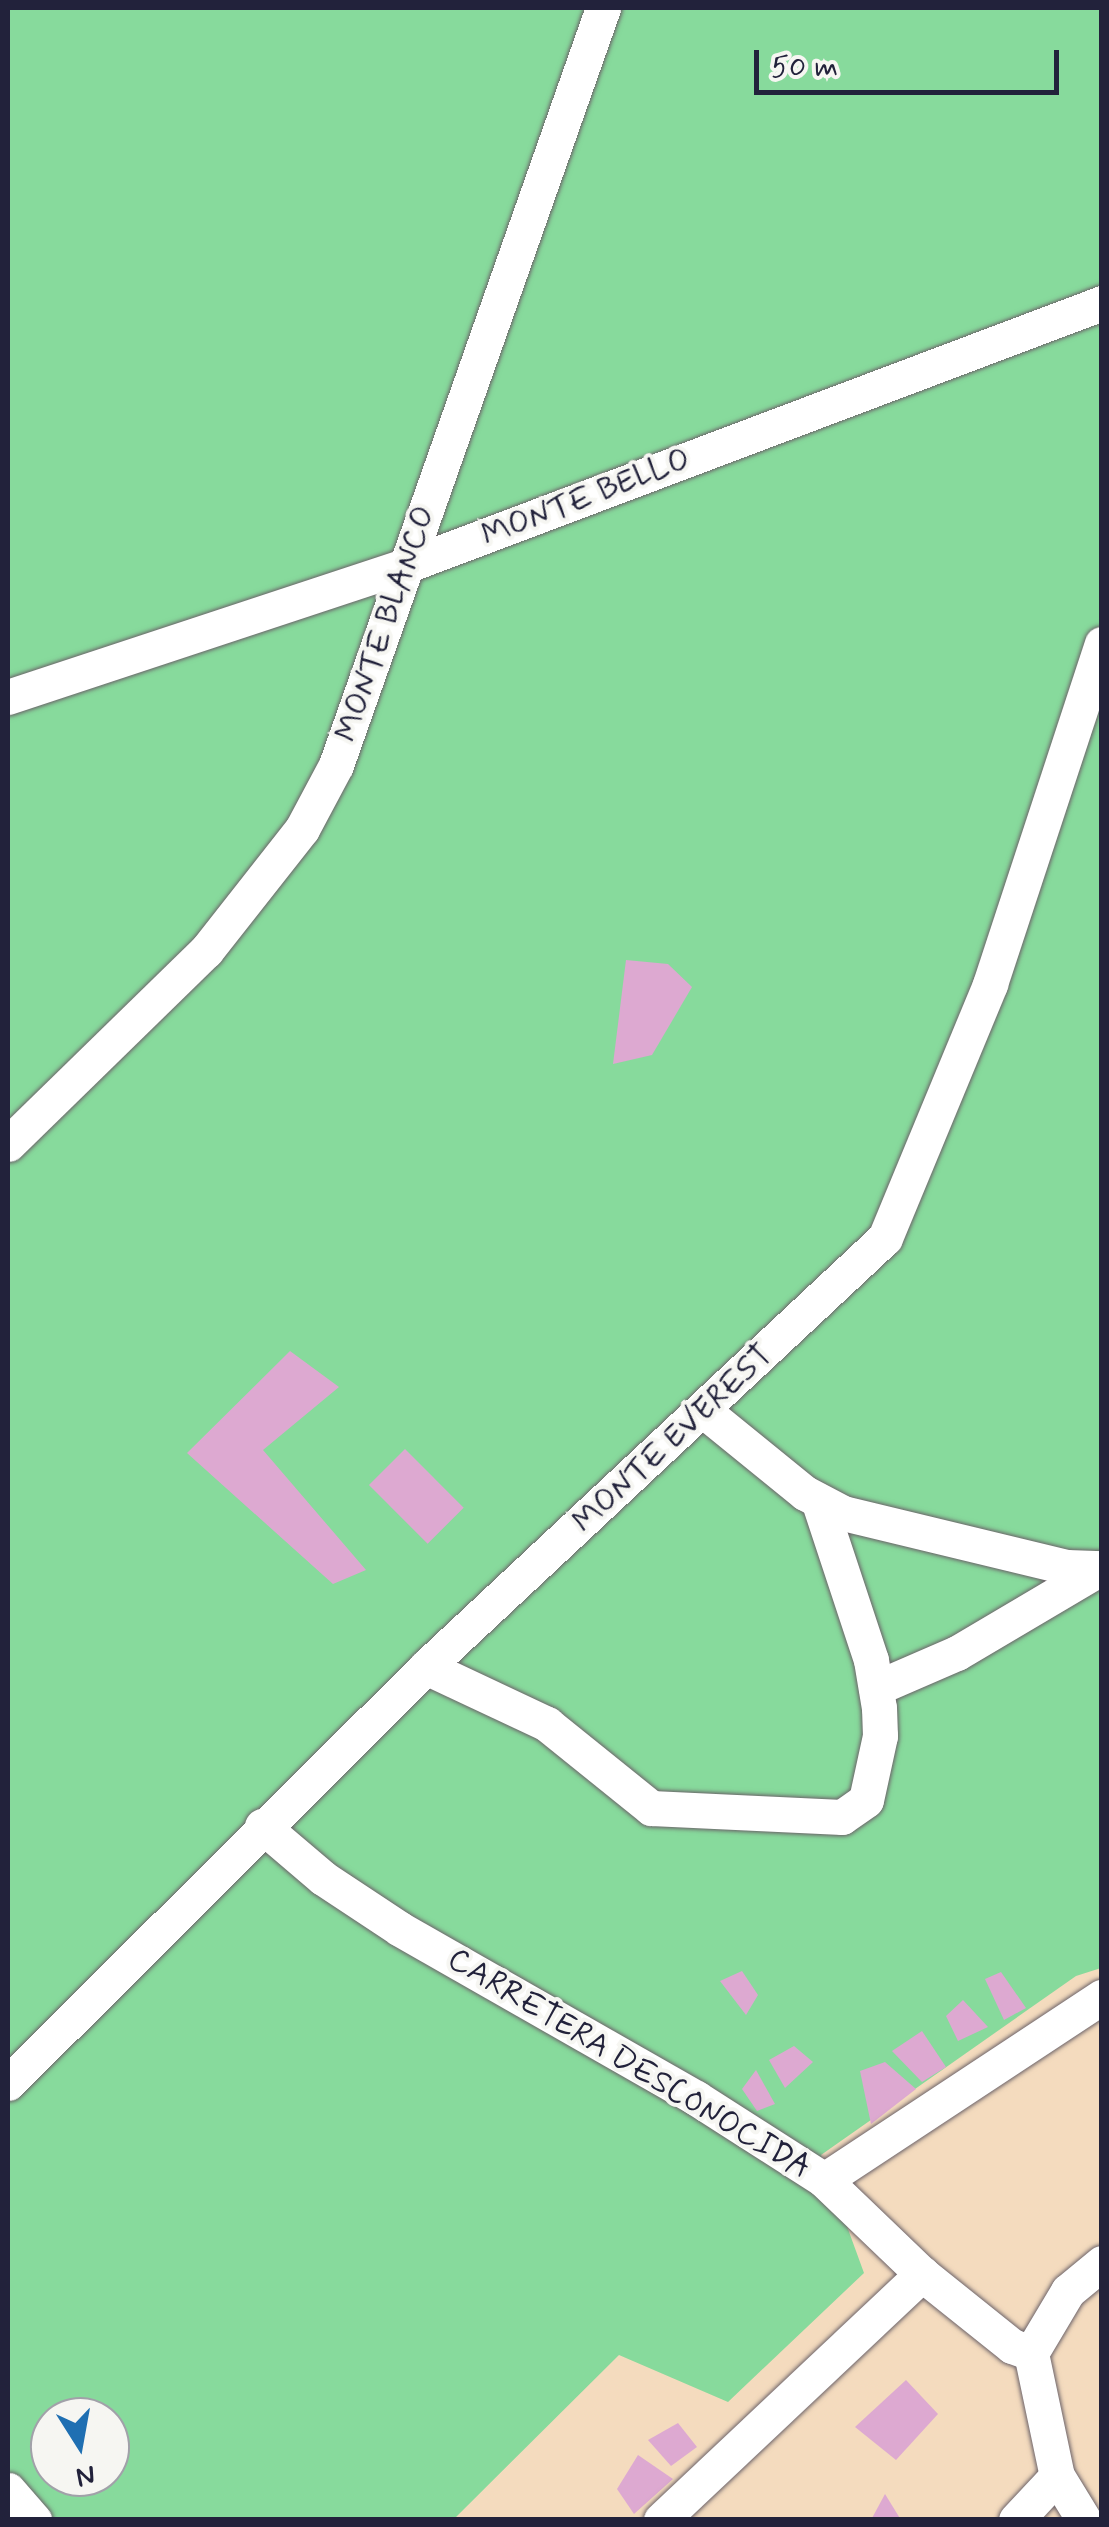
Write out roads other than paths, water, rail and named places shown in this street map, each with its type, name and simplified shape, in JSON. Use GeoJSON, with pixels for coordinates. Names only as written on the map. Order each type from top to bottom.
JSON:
{"type":"FeatureCollection","features":[{"type":"Feature","properties":{"kind":"street","name":"MONTE BLANCO"},"geometry":{"type":"LineString","coordinates":[[8,1144],[206,951],[302,830],[336,765],[604,8]]}},
{"type":"Feature","properties":{"kind":"street","name":"MONTE BELLO"},"geometry":{"type":"LineString","coordinates":[[8,697],[406,566],[1102,303]]}},
{"type":"Feature","properties":{"kind":"street","name":"MONTE EVEREST"},"geometry":{"type":"LineString","coordinates":[[8,2082],[426,1667],[886,1238],[902,1207],[990,984],[1102,644]]}},
{"type":"Feature","properties":{"kind":"street"},"geometry":{"type":"LineString","coordinates":[[704,1411],[819,1503],[1067,1567],[1101,1568]]}},
{"type":"Feature","properties":{"kind":"street"},"geometry":{"type":"LineString","coordinates":[[426,1667],[547,1724],[650,1808],[825,1820],[866,1800],[880,1736],[876,1688],[819,1503]]}},
{"type":"Feature","properties":{"kind":"street"},"geometry":{"type":"LineString","coordinates":[[876,1688],[958,1653],[1101,1568]]}},
{"type":"Feature","properties":{"kind":"street","name":"CARRETERA DESCONOCIDA"},"geometry":{"type":"LineString","coordinates":[[262,1826],[323,1878],[400,1929],[696,2098],[824,2180],[922,2274],[1012,2346],[1031,2354]]}},
{"type":"Feature","properties":{"kind":"street"},"geometry":{"type":"LineString","coordinates":[[824,2180],[1102,1998]]}},
{"type":"Feature","properties":{"kind":"street"},"geometry":{"type":"LineString","coordinates":[[1084,2520],[1057,2476],[1031,2354],[1068,2291],[1102,2263]]}},
{"type":"Feature","properties":{"kind":"street"},"geometry":{"type":"LineString","coordinates":[[661,2520],[922,2274]]}},
{"type":"Feature","properties":{"kind":"street"},"geometry":{"type":"LineString","coordinates":[[1016,2520],[1057,2476]]}},
{"type":"Feature","properties":{"kind":"street"},"geometry":{"type":"LineString","coordinates":[[8,2490],[34,2520]]}}]}
